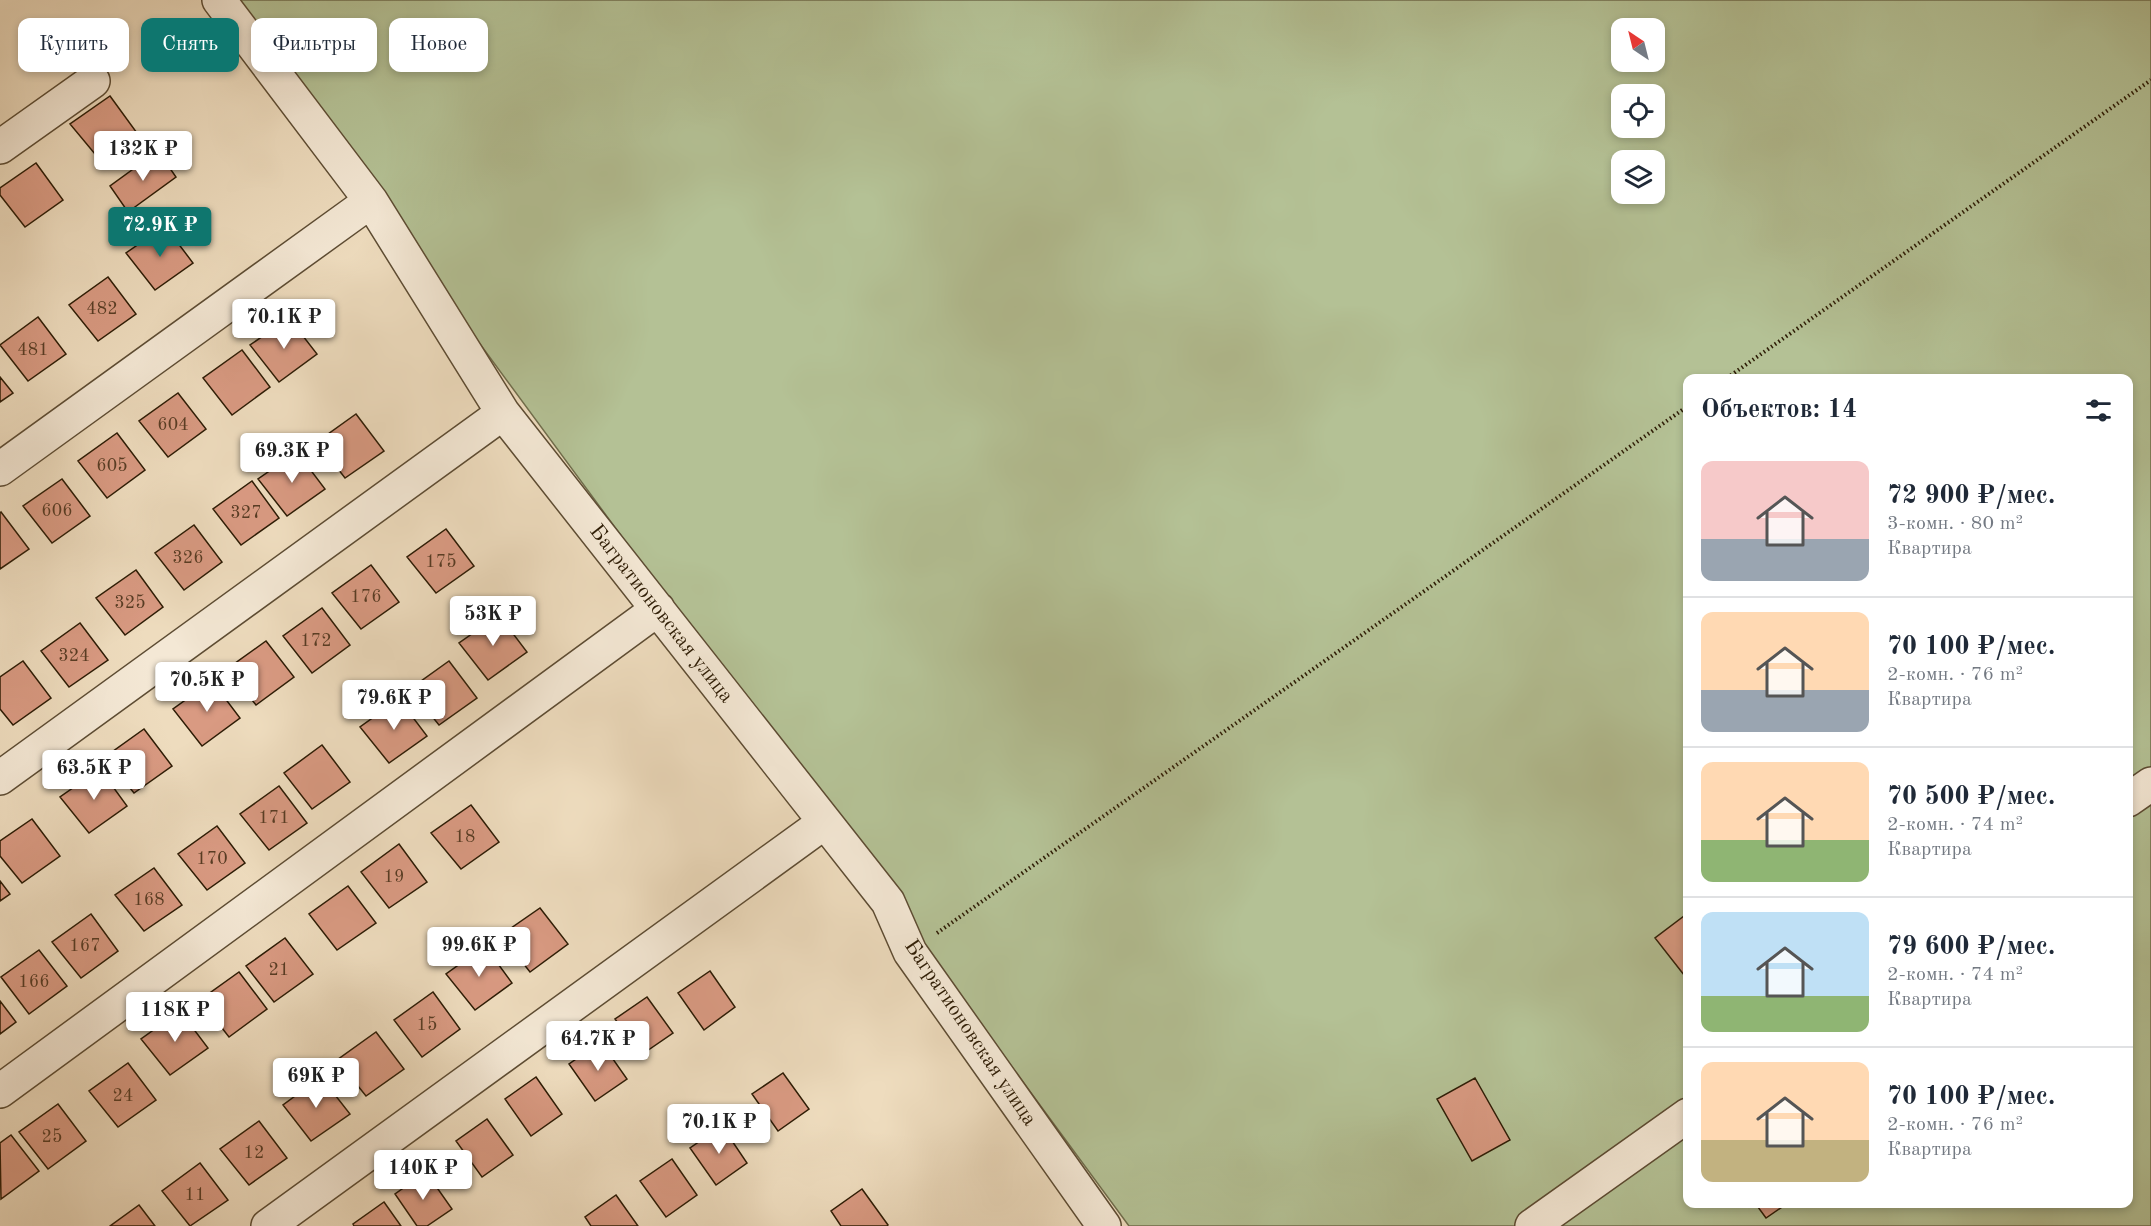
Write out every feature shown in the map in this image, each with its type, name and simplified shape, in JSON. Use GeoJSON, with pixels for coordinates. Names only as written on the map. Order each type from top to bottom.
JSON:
{"type":"FeatureCollection","features":[{"type":"Feature","properties":{"kind":"street","name":"Багратионовская улица"},"geometry":{"type":"LineString","coordinates":[[219,0],[371,201],[503,413],[888,902],[910,952],[1104,1226]]}},
{"type":"Feature","properties":{"kind":"street"},"geometry":{"type":"LineString","coordinates":[[0,147],[93,81]]}},
{"type":"Feature","properties":{"kind":"street"},"geometry":{"type":"LineString","coordinates":[[0,469],[371,201]]}},
{"type":"Feature","properties":{"kind":"street"},"geometry":{"type":"LineString","coordinates":[[0,778],[503,413]]}},
{"type":"Feature","properties":{"kind":"street"},"geometry":{"type":"LineString","coordinates":[[0,1091],[658,609]]}},
{"type":"Feature","properties":{"kind":"street"},"geometry":{"type":"LineString","coordinates":[[2133,797],[2151,784]]}},
{"type":"Feature","properties":{"kind":"street"},"geometry":{"type":"LineString","coordinates":[[268,1226],[825,822]]}},
{"type":"Feature","properties":{"kind":"street"},"geometry":{"type":"LineString","coordinates":[[1532,1226],[1683,1119]]}},
{"type":"Feature","properties":{"kind":"path"},"geometry":{"type":"LineString","coordinates":[[1733,374],[2151,80]]}},
{"type":"Feature","properties":{"kind":"path"},"geometry":{"type":"LineString","coordinates":[[910,952],[1683,410]]}},
{"type":"Feature","properties":{"kind":"green space"},"geometry":{"type":"Polygon","coordinates":[[[227,0],[2151,0],[2151,1226],[1129,1226],[280,72],[377,72],[377,18],[251,18],[251,33],[227,0]]]}},
{"type":"Feature","properties":{"kind":"building"},"geometry":{"type":"Polygon","coordinates":[[[110,96],[137,133],[100,160],[70,124],[110,96]]]}},
{"type":"Feature","properties":{"kind":"building"},"geometry":{"type":"Polygon","coordinates":[[[158,151],[176,177],[128,212],[110,186],[158,151]]]}},
{"type":"Feature","properties":{"kind":"building"},"geometry":{"type":"Polygon","coordinates":[[[36,163],[63,200],[25,227],[0,195],[0,188],[36,163]]]}},
{"type":"Feature","properties":{"kind":"building"},"geometry":{"type":"Polygon","coordinates":[[[165,226],[193,263],[155,290],[126,253],[165,226]]]}},
{"type":"Feature","properties":{"kind":"building"},"geometry":{"type":"Polygon","coordinates":[[[108,277],[136,314],[98,341],[69,305],[108,277]]]}},
{"type":"Feature","properties":{"kind":"building"},"geometry":{"type":"Polygon","coordinates":[[[38,317],[66,354],[28,381],[0,345],[38,317]]]}},
{"type":"Feature","properties":{"kind":"building"},"geometry":{"type":"Polygon","coordinates":[[[289,318],[317,354],[279,382],[250,345],[289,318]]]}},
{"type":"Feature","properties":{"kind":"building"},"geometry":{"type":"Polygon","coordinates":[[[242,350],[270,387],[232,415],[203,378],[242,350]]]}},
{"type":"Feature","properties":{"kind":"building"},"geometry":{"type":"Polygon","coordinates":[[[0,377],[13,393],[0,402],[0,377]]]}},
{"type":"Feature","properties":{"kind":"building"},"geometry":{"type":"Polygon","coordinates":[[[178,393],[206,429],[168,457],[139,421],[178,393]]]}},
{"type":"Feature","properties":{"kind":"building"},"geometry":{"type":"Polygon","coordinates":[[[356,414],[384,451],[345,478],[317,442],[356,414]]]}},
{"type":"Feature","properties":{"kind":"building"},"geometry":{"type":"Polygon","coordinates":[[[117,433],[145,470],[107,498],[78,461],[117,433]]]}},
{"type":"Feature","properties":{"kind":"building"},"geometry":{"type":"Polygon","coordinates":[[[297,452],[325,489],[287,516],[258,479],[297,452]]]}},
{"type":"Feature","properties":{"kind":"building"},"geometry":{"type":"Polygon","coordinates":[[[62,479],[90,516],[52,543],[23,506],[62,479]]]}},
{"type":"Feature","properties":{"kind":"building"},"geometry":{"type":"Polygon","coordinates":[[[252,481],[279,518],[241,545],[213,509],[252,481]]]}},
{"type":"Feature","properties":{"kind":"building"},"geometry":{"type":"Polygon","coordinates":[[[0,513],[29,549],[0,569],[0,513]]]}},
{"type":"Feature","properties":{"kind":"building"},"geometry":{"type":"Polygon","coordinates":[[[194,525],[222,562],[184,590],[155,553],[194,525]]]}},
{"type":"Feature","properties":{"kind":"building"},"geometry":{"type":"Polygon","coordinates":[[[446,529],[474,566],[436,593],[407,557],[446,529]]]}},
{"type":"Feature","properties":{"kind":"building"},"geometry":{"type":"Polygon","coordinates":[[[371,565],[399,602],[361,629],[332,593],[371,565]]]}},
{"type":"Feature","properties":{"kind":"building"},"geometry":{"type":"Polygon","coordinates":[[[136,570],[163,607],[125,635],[96,598],[136,570]]]}},
{"type":"Feature","properties":{"kind":"building"},"geometry":{"type":"Polygon","coordinates":[[[322,608],[350,645],[312,673],[283,636],[322,608]]]}},
{"type":"Feature","properties":{"kind":"building"},"geometry":{"type":"Polygon","coordinates":[[[499,615],[527,652],[488,680],[459,643],[499,615]]]}},
{"type":"Feature","properties":{"kind":"building"},"geometry":{"type":"Polygon","coordinates":[[[80,623],[108,660],[69,687],[41,651],[80,623]]]}},
{"type":"Feature","properties":{"kind":"building"},"geometry":{"type":"Polygon","coordinates":[[[266,641],[294,677],[256,705],[227,669],[266,641]]]}},
{"type":"Feature","properties":{"kind":"building"},"geometry":{"type":"Polygon","coordinates":[[[23,661],[51,698],[13,725],[0,709],[0,677],[23,661]]]}},
{"type":"Feature","properties":{"kind":"building"},"geometry":{"type":"Polygon","coordinates":[[[449,661],[477,698],[439,725],[410,689],[449,661]]]}},
{"type":"Feature","properties":{"kind":"building"},"geometry":{"type":"Polygon","coordinates":[[[212,681],[240,718],[202,746],[173,709],[212,681]]]}},
{"type":"Feature","properties":{"kind":"building"},"geometry":{"type":"Polygon","coordinates":[[[399,699],[427,736],[389,763],[360,727],[399,699]]]}},
{"type":"Feature","properties":{"kind":"building"},"geometry":{"type":"Polygon","coordinates":[[[144,729],[172,766],[134,793],[105,757],[144,729]]]}},
{"type":"Feature","properties":{"kind":"building"},"geometry":{"type":"Polygon","coordinates":[[[322,745],[350,782],[312,809],[284,773],[322,745]]]}},
{"type":"Feature","properties":{"kind":"building"},"geometry":{"type":"Polygon","coordinates":[[[100,769],[127,806],[89,833],[60,797],[100,769]]]}},
{"type":"Feature","properties":{"kind":"building"},"geometry":{"type":"Polygon","coordinates":[[[279,786],[307,823],[269,850],[240,814],[279,786]]]}},
{"type":"Feature","properties":{"kind":"building"},"geometry":{"type":"Polygon","coordinates":[[[471,805],[499,842],[461,869],[431,833],[471,805]]]}},
{"type":"Feature","properties":{"kind":"building"},"geometry":{"type":"Polygon","coordinates":[[[32,819],[60,856],[22,883],[0,856],[0,841],[32,819]]]}},
{"type":"Feature","properties":{"kind":"building"},"geometry":{"type":"Polygon","coordinates":[[[217,826],[245,863],[207,890],[178,854],[217,826]]]}},
{"type":"Feature","properties":{"kind":"building"},"geometry":{"type":"Polygon","coordinates":[[[399,844],[427,882],[389,908],[361,872],[399,844]]]}},
{"type":"Feature","properties":{"kind":"building"},"geometry":{"type":"Polygon","coordinates":[[[154,868],[182,905],[144,931],[115,895],[154,868]]]}},
{"type":"Feature","properties":{"kind":"building"},"geometry":{"type":"Polygon","coordinates":[[[0,881],[10,894],[0,901],[0,881]]]}},
{"type":"Feature","properties":{"kind":"building"},"geometry":{"type":"Polygon","coordinates":[[[348,886],[376,923],[337,950],[309,914],[348,886]]]}},
{"type":"Feature","properties":{"kind":"building"},"geometry":{"type":"Polygon","coordinates":[[[540,908],[568,944],[530,972],[501,935],[540,908]]]}},
{"type":"Feature","properties":{"kind":"building"},"geometry":{"type":"Polygon","coordinates":[[[91,914],[118,951],[81,978],[52,942],[91,914]]]}},
{"type":"Feature","properties":{"kind":"building"},"geometry":{"type":"Polygon","coordinates":[[[1683,917],[1683,974],[1655,938],[1683,917]]]}},
{"type":"Feature","properties":{"kind":"building"},"geometry":{"type":"Polygon","coordinates":[[[285,938],[313,974],[274,1002],[246,966],[285,938]]]}},
{"type":"Feature","properties":{"kind":"building"},"geometry":{"type":"Polygon","coordinates":[[[485,946],[512,983],[475,1010],[446,974],[485,946]]]}},
{"type":"Feature","properties":{"kind":"building"},"geometry":{"type":"Polygon","coordinates":[[[39,950],[67,986],[29,1014],[1,977],[39,950]]]}},
{"type":"Feature","properties":{"kind":"building"},"geometry":{"type":"Polygon","coordinates":[[[710,971],[735,1007],[704,1030],[678,993],[710,971]]]}},
{"type":"Feature","properties":{"kind":"building"},"geometry":{"type":"Polygon","coordinates":[[[239,972],[267,1009],[229,1037],[200,1000],[239,972]]]}},
{"type":"Feature","properties":{"kind":"building"},"geometry":{"type":"Polygon","coordinates":[[[433,992],[460,1029],[422,1057],[394,1020],[433,992]]]}},
{"type":"Feature","properties":{"kind":"building"},"geometry":{"type":"Polygon","coordinates":[[[647,997],[673,1033],[641,1055],[615,1019],[647,997]]]}},
{"type":"Feature","properties":{"kind":"building"},"geometry":{"type":"Polygon","coordinates":[[[0,1001],[16,1022],[0,1034],[0,1001]]]}},
{"type":"Feature","properties":{"kind":"building"},"geometry":{"type":"Polygon","coordinates":[[[180,1011],[208,1048],[170,1075],[141,1039],[180,1011]]]}},
{"type":"Feature","properties":{"kind":"building"},"geometry":{"type":"Polygon","coordinates":[[[376,1032],[404,1069],[366,1096],[337,1060],[376,1032]]]}},
{"type":"Feature","properties":{"kind":"building"},"geometry":{"type":"Polygon","coordinates":[[[601,1042],[627,1079],[595,1101],[569,1064],[601,1042]]]}},
{"type":"Feature","properties":{"kind":"building"},"geometry":{"type":"Polygon","coordinates":[[[128,1063],[156,1100],[118,1127],[89,1091],[128,1063]]]}},
{"type":"Feature","properties":{"kind":"building"},"geometry":{"type":"Polygon","coordinates":[[[783,1073],[809,1109],[778,1131],[752,1094],[783,1073]]]}},
{"type":"Feature","properties":{"kind":"building"},"geometry":{"type":"Polygon","coordinates":[[[321,1077],[350,1114],[311,1141],[283,1105],[321,1077]]]}},
{"type":"Feature","properties":{"kind":"building"},"geometry":{"type":"Polygon","coordinates":[[[536,1077],[562,1114],[531,1136],[505,1099],[536,1077]]]}},
{"type":"Feature","properties":{"kind":"building"},"geometry":{"type":"Polygon","coordinates":[[[1475,1078],[1510,1140],[1472,1161],[1437,1099],[1475,1078]]]}},
{"type":"Feature","properties":{"kind":"building"},"geometry":{"type":"Polygon","coordinates":[[[58,1104],[86,1141],[48,1169],[19,1132],[58,1104]]]}},
{"type":"Feature","properties":{"kind":"building"},"geometry":{"type":"Polygon","coordinates":[[[487,1119],[513,1155],[482,1177],[456,1141],[487,1119]]]}},
{"type":"Feature","properties":{"kind":"building"},"geometry":{"type":"Polygon","coordinates":[[[259,1121],[287,1158],[249,1185],[220,1149],[259,1121]]]}},
{"type":"Feature","properties":{"kind":"building"},"geometry":{"type":"Polygon","coordinates":[[[722,1126],[747,1163],[716,1185],[690,1148],[722,1126]]]}},
{"type":"Feature","properties":{"kind":"building"},"geometry":{"type":"Polygon","coordinates":[[[11,1135],[39,1171],[1,1199],[0,1143],[11,1135]]]}},
{"type":"Feature","properties":{"kind":"building"},"geometry":{"type":"Polygon","coordinates":[[[672,1159],[697,1195],[666,1217],[640,1181],[672,1159]]]}},
{"type":"Feature","properties":{"kind":"building"},"geometry":{"type":"Polygon","coordinates":[[[200,1163],[228,1200],[190,1226],[162,1191],[200,1163]]]}},
{"type":"Feature","properties":{"kind":"building"},"geometry":{"type":"Polygon","coordinates":[[[426,1172],[452,1209],[427,1226],[417,1226],[395,1194],[426,1172]]]}},
{"type":"Feature","properties":{"kind":"building"},"geometry":{"type":"Polygon","coordinates":[[[862,1189],[887,1226],[841,1226],[831,1211],[862,1189]]]}},
{"type":"Feature","properties":{"kind":"building"},"geometry":{"type":"Polygon","coordinates":[[[616,1195],[638,1226],[591,1226],[585,1217],[616,1195]]]}},
{"type":"Feature","properties":{"kind":"building"},"geometry":{"type":"Polygon","coordinates":[[[384,1202],[401,1226],[354,1226],[353,1224],[384,1202]]]}},
{"type":"Feature","properties":{"kind":"building"},"geometry":{"type":"Polygon","coordinates":[[[139,1205],[155,1226],[110,1226],[139,1205]]]}},
{"type":"Feature","properties":{"kind":"building"},"geometry":{"type":"Polygon","coordinates":[[[1759,1208],[1781,1208],[1766,1218],[1759,1208]]]}}]}
